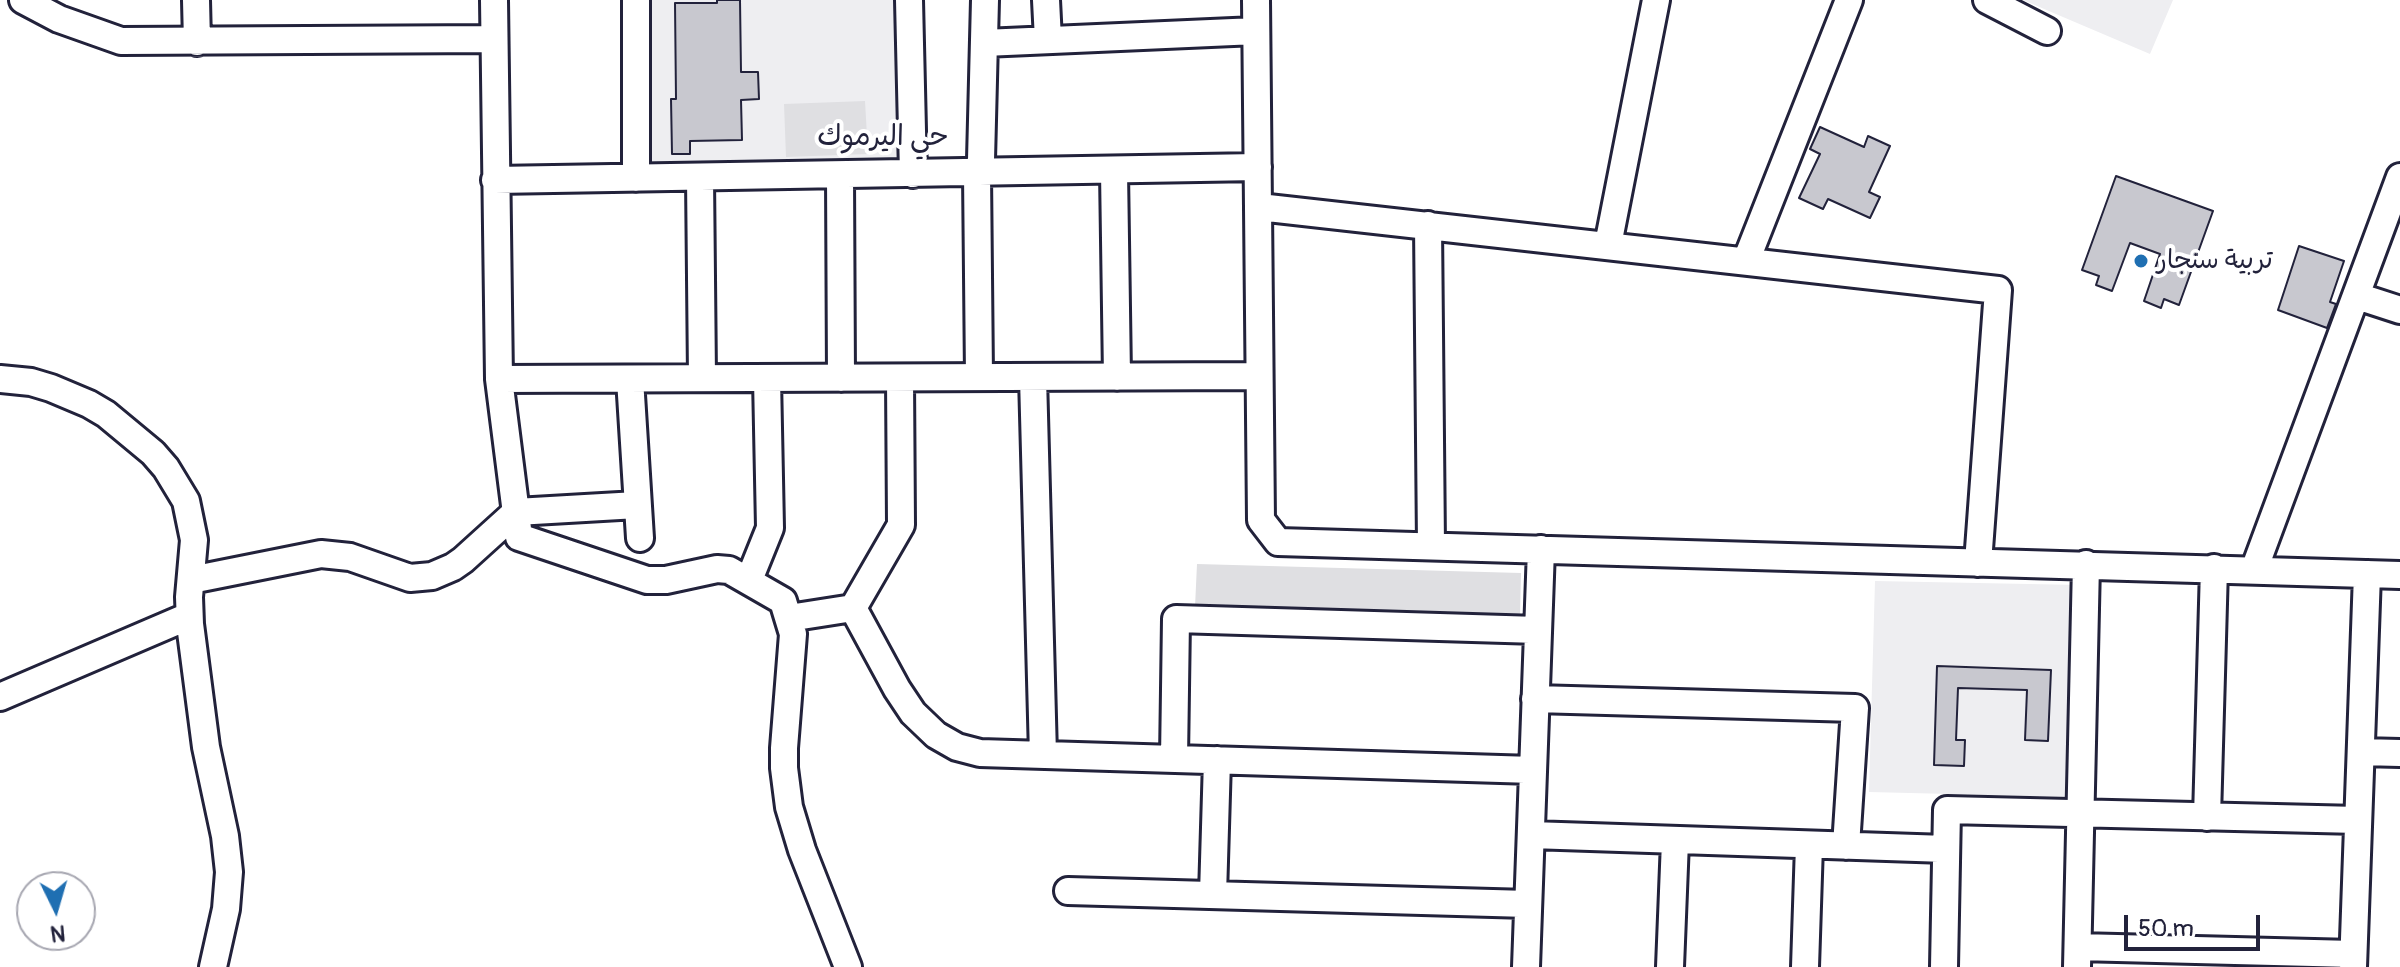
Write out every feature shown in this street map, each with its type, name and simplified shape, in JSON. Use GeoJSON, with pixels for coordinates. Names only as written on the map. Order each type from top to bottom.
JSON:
{"type":"FeatureCollection","features":[{"type":"Feature","properties":{"kind":"street"},"geometry":{"type":"LineString","coordinates":[[0,4],[11,0]]}},
{"type":"Feature","properties":{"kind":"street"},"geometry":{"type":"LineString","coordinates":[[23,0],[59,9],[121,41],[494,39]]}},
{"type":"Feature","properties":{"kind":"street"},"geometry":{"type":"LineString","coordinates":[[196,0],[197,42]]}},
{"type":"Feature","properties":{"kind":"street"},"geometry":{"type":"LineString","coordinates":[[494,0],[499,379],[519,537],[647,580],[666,580],[723,569],[780,598],[789,618],[793,643],[784,748],[786,787],[798,840],[848,967]]}},
{"type":"Feature","properties":{"kind":"street"},"geometry":{"type":"LineString","coordinates":[[636,0],[636,178]]}},
{"type":"Feature","properties":{"kind":"street"},"geometry":{"type":"LineString","coordinates":[[909,0],[913,174]]}},
{"type":"Feature","properties":{"kind":"street"},"geometry":{"type":"LineString","coordinates":[[979,377],[977,173],[981,160],[985,0]]}},
{"type":"Feature","properties":{"kind":"street"},"geometry":{"type":"LineString","coordinates":[[1046,0],[1048,40]]}},
{"type":"Feature","properties":{"kind":"street"},"geometry":{"type":"LineString","coordinates":[[1256,0],[1261,520],[1278,542],[2400,575]]}},
{"type":"Feature","properties":{"kind":"street"},"geometry":{"type":"LineString","coordinates":[[1608,245],[1656,0]]}},
{"type":"Feature","properties":{"kind":"street"},"geometry":{"type":"LineString","coordinates":[[1746,261],[1849,0]]}},
{"type":"Feature","properties":{"kind":"street"},"geometry":{"type":"LineString","coordinates":[[1987,0],[2047,31]]}},
{"type":"Feature","properties":{"kind":"street"},"geometry":{"type":"LineString","coordinates":[[984,43],[1256,31]]}},
{"type":"Feature","properties":{"kind":"street"},"geometry":{"type":"LineString","coordinates":[[495,180],[1258,167]]}},
{"type":"Feature","properties":{"kind":"street"},"geometry":{"type":"LineString","coordinates":[[1114,171],[1117,377]]}},
{"type":"Feature","properties":{"kind":"street"},"geometry":{"type":"LineString","coordinates":[[840,175],[841,378]]}},
{"type":"Feature","properties":{"kind":"street"},"geometry":{"type":"LineString","coordinates":[[700,177],[702,378]]}},
{"type":"Feature","properties":{"kind":"street"},"geometry":{"type":"LineString","coordinates":[[2254,570],[2400,177]]}},
{"type":"Feature","properties":{"kind":"street"},"geometry":{"type":"LineString","coordinates":[[1259,207],[1998,290],[1978,563]]}},
{"type":"Feature","properties":{"kind":"street"},"geometry":{"type":"LineString","coordinates":[[1428,225],[1431,546]]}},
{"type":"Feature","properties":{"kind":"street"},"geometry":{"type":"LineString","coordinates":[[2357,296],[2400,310]]}},
{"type":"Feature","properties":{"kind":"street"},"geometry":{"type":"LineString","coordinates":[[499,379],[1258,376]]}},
{"type":"Feature","properties":{"kind":"street"},"geometry":{"type":"LineString","coordinates":[[1033,377],[1043,755]]}},
{"type":"Feature","properties":{"kind":"street"},"geometry":{"type":"LineString","coordinates":[[749,580],[770,528],[767,378]]}},
{"type":"Feature","properties":{"kind":"street"},"geometry":{"type":"LineString","coordinates":[[853,608],[901,525],[900,378]]}},
{"type":"Feature","properties":{"kind":"street"},"geometry":{"type":"LineString","coordinates":[[0,379],[31,382],[70,395],[106,414],[153,453],[177,484],[192,520],[194,559],[189,616],[206,747],[228,854],[229,891],[213,967]]}},
{"type":"Feature","properties":{"kind":"street"},"geometry":{"type":"LineString","coordinates":[[630,379],[640,538]]}},
{"type":"Feature","properties":{"kind":"street"},"geometry":{"type":"LineString","coordinates":[[191,580],[321,554],[364,560],[410,578],[432,576],[463,560],[516,512],[637,505]]}},
{"type":"Feature","properties":{"kind":"street"},"geometry":{"type":"LineString","coordinates":[[1526,967],[1541,549]]}},
{"type":"Feature","properties":{"kind":"street"},"geometry":{"type":"LineString","coordinates":[[2086,564],[2078,957],[2353,960],[2367,574]]}},
{"type":"Feature","properties":{"kind":"street"},"geometry":{"type":"LineString","coordinates":[[2207,817],[2214,568]]}},
{"type":"Feature","properties":{"kind":"street"},"geometry":{"type":"LineString","coordinates":[[853,608],[913,713],[936,735],[957,747],[980,753],[1533,770]]}},
{"type":"Feature","properties":{"kind":"street"},"geometry":{"type":"LineString","coordinates":[[789,618],[853,608]]}},
{"type":"Feature","properties":{"kind":"street"},"geometry":{"type":"LineString","coordinates":[[0,697],[189,616]]}},
{"type":"Feature","properties":{"kind":"street"},"geometry":{"type":"LineString","coordinates":[[1174,759],[1176,619],[1538,630]]}},
{"type":"Feature","properties":{"kind":"street"},"geometry":{"type":"LineString","coordinates":[[1535,699],[1855,708],[1846,846]]}},
{"type":"Feature","properties":{"kind":"street"},"geometry":{"type":"LineString","coordinates":[[2361,752],[2400,753]]}},
{"type":"Feature","properties":{"kind":"street"},"geometry":{"type":"LineString","coordinates":[[1213,895],[1217,760]]}},
{"type":"Feature","properties":{"kind":"street"},"geometry":{"type":"LineString","coordinates":[[1944,967],[1947,810],[2358,820]]}},
{"type":"Feature","properties":{"kind":"street"},"geometry":{"type":"LineString","coordinates":[[1531,835],[1946,849]]}},
{"type":"Feature","properties":{"kind":"street"},"geometry":{"type":"LineString","coordinates":[[1670,967],[1675,841]]}},
{"type":"Feature","properties":{"kind":"street"},"geometry":{"type":"LineString","coordinates":[[1805,967],[1809,845]]}},
{"type":"Feature","properties":{"kind":"street"},"geometry":{"type":"LineString","coordinates":[[1068,891],[1528,904]]}},
{"type":"Feature","properties":{"kind":"shaded area"},"geometry":{"type":"Polygon","coordinates":[[[648,0],[898,0],[901,160],[652,169],[648,0]]]}},
{"type":"Feature","properties":{"kind":"shaded area"},"geometry":{"type":"Polygon","coordinates":[[[2023,0],[2173,0],[2150,54],[2023,0]]]}},
{"type":"Feature","properties":{"kind":"shaded area"},"geometry":{"type":"Polygon","coordinates":[[[865,101],[868,154],[786,157],[784,104],[865,101]]]}},
{"type":"Feature","properties":{"kind":"shaded area"},"geometry":{"type":"Polygon","coordinates":[[[1197,564],[1521,573],[1520,616],[1195,607],[1197,564]]]}},
{"type":"Feature","properties":{"kind":"shaded area"},"geometry":{"type":"Polygon","coordinates":[[[1875,581],[2080,585],[2072,797],[1869,792],[1875,581]]]}},
{"type":"Feature","properties":{"kind":"building"},"geometry":{"type":"Polygon","coordinates":[[[717,0],[740,0],[741,72],[758,72],[759,99],[741,100],[742,140],[690,141],[690,154],[672,154],[671,99],[676,99],[675,3],[717,3],[717,0]]]}},
{"type":"Feature","properties":{"kind":"building"},"geometry":{"type":"Polygon","coordinates":[[[1820,127],[1864,147],[1868,136],[1890,146],[1869,192],[1880,197],[1870,218],[1828,199],[1823,209],[1799,198],[1820,154],[1810,149],[1820,127]]]}},
{"type":"Feature","properties":{"kind":"building"},"geometry":{"type":"Polygon","coordinates":[[[2116,176],[2213,211],[2179,305],[2164,299],[2161,308],[2144,301],[2160,254],[2130,243],[2112,291],[2096,285],[2099,276],[2082,270],[2116,176]]]}},
{"type":"Feature","properties":{"kind":"building"},"geometry":{"type":"Polygon","coordinates":[[[2299,246],[2344,261],[2330,302],[2336,304],[2327,328],[2278,310],[2299,246]]]}},
{"type":"Feature","properties":{"kind":"building"},"geometry":{"type":"Polygon","coordinates":[[[1937,666],[2051,670],[2048,741],[2025,740],[2027,690],[1958,688],[1956,740],[1965,740],[1964,766],[1934,765],[1937,666]]]}},
{"type":"Feature","properties":{"kind":"place","name":"تربية سنجار"},"geometry":{"type":"Point","coordinates":[2141,261]}},
{"type":"Feature","properties":{"kind":"district","name":"حي اليرموك"},"geometry":{"type":"Point","coordinates":[883,138]}}]}
